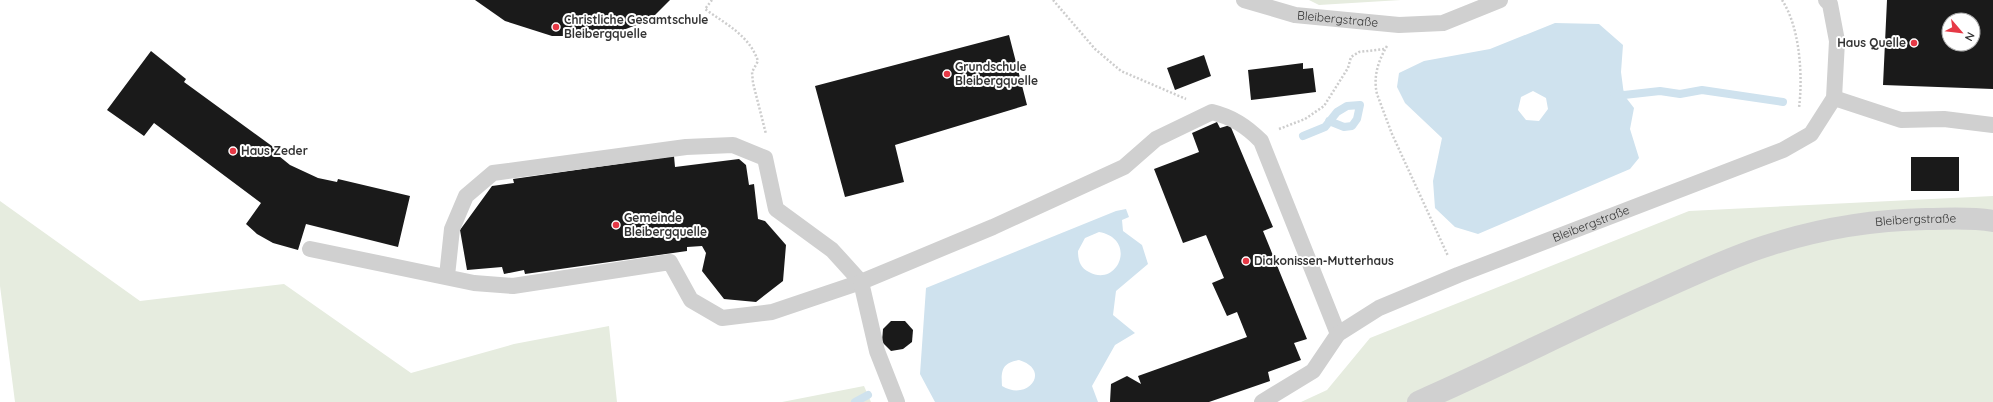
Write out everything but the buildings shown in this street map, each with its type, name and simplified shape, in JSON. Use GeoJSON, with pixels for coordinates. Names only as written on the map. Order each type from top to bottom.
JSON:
{"type":"FeatureCollection","features":[{"type":"Feature","properties":{"kind":"street","name":"Bleibergstraße"},"geometry":{"type":"LineString","coordinates":[[1418,402],[1587,322],[1725,261],[1765,246],[1807,234],[1851,224],[1895,220],[1974,218],[1993,221]]}},
{"type":"Feature","properties":{"kind":"lane","name":"Bleibergstraße"},"geometry":{"type":"LineString","coordinates":[[1244,0],[1295,15],[1399,25],[1443,23],[1500,0]]}},
{"type":"Feature","properties":{"kind":"lane","name":"Bleibergstraße"},"geometry":{"type":"LineString","coordinates":[[1262,402],[1314,371],[1338,334],[1379,308],[1458,275],[1783,150],[1811,134],[1834,98],[1837,41],[1830,4],[1826,0]]}},
{"type":"Feature","properties":{"kind":"lane"},"geometry":{"type":"LineString","coordinates":[[1834,98],[1901,120],[1944,119],[1993,125]]}},
{"type":"Feature","properties":{"kind":"lane"},"geometry":{"type":"LineString","coordinates":[[310,249],[447,276],[474,283],[513,286],[670,262],[691,300],[722,318],[772,312],[861,282],[993,227],[1124,167],[1156,139],[1212,112],[1228,116],[1247,127],[1261,141],[1338,334]]}},
{"type":"Feature","properties":{"kind":"lane"},"geometry":{"type":"LineString","coordinates":[[447,276],[452,229],[466,196],[493,173],[686,147],[733,145],[765,158],[776,209],[832,250],[861,282],[877,350],[897,402]]}},
{"type":"Feature","properties":{"kind":"path"},"geometry":{"type":"LineString","coordinates":[[712,0],[705,8],[748,40],[754,48],[758,61],[752,72],[753,83],[766,135]]}},
{"type":"Feature","properties":{"kind":"path"},"geometry":{"type":"LineString","coordinates":[[1053,0],[1095,49],[1121,71],[1161,87],[1212,112]]}},
{"type":"Feature","properties":{"kind":"path"},"geometry":{"type":"LineString","coordinates":[[1782,0],[1789,11],[1796,39],[1799,76],[1798,113]]}},
{"type":"Feature","properties":{"kind":"path"},"geometry":{"type":"LineString","coordinates":[[1399,25],[1378,62],[1377,94],[1395,141],[1458,275]]}},
{"type":"Feature","properties":{"kind":"path"},"geometry":{"type":"LineString","coordinates":[[1247,127],[1275,130],[1305,119],[1324,106],[1348,68],[1351,57],[1359,52],[1385,49]]}},
{"type":"Feature","properties":{"kind":"shaded area"},"geometry":{"type":"Polygon","coordinates":[[[1309,0],[1401,0],[1319,5],[1309,0]]]}},
{"type":"Feature","properties":{"kind":"shaded area"},"geometry":{"type":"Polygon","coordinates":[[[1993,196],[1993,402],[1301,402],[1327,390],[1370,338],[1689,211],[1993,196]]]}},
{"type":"Feature","properties":{"kind":"shaded area"},"geometry":{"type":"Polygon","coordinates":[[[0,201],[140,301],[284,284],[411,373],[514,344],[609,326],[617,402],[15,402],[0,286],[0,201]]]}},
{"type":"Feature","properties":{"kind":"shaded area"},"geometry":{"type":"Polygon","coordinates":[[[864,386],[871,402],[782,402],[864,386]]]}},
{"type":"Feature","properties":{"kind":"water"},"geometry":{"type":"Polygon","coordinates":[[[1555,23],[1599,24],[1623,45],[1621,72],[1624,95],[1634,108],[1630,129],[1639,158],[1630,169],[1478,234],[1455,227],[1435,208],[1433,181],[1442,138],[1405,103],[1397,87],[1399,73],[1424,61],[1490,49],[1555,23]],[[1533,91],[1521,97],[1518,110],[1526,120],[1539,121],[1548,109],[1546,98],[1533,91]]]}},
{"type":"Feature","properties":{"kind":"water"},"geometry":{"type":"Polygon","coordinates":[[[1126,209],[1129,217],[1122,220],[1123,231],[1142,245],[1148,264],[1116,291],[1113,315],[1135,333],[1115,345],[1092,386],[1098,402],[935,402],[920,374],[926,288],[1116,211],[1126,209]],[[1099,232],[1085,238],[1078,251],[1078,258],[1083,268],[1089,272],[1099,275],[1108,273],[1115,268],[1120,261],[1121,252],[1118,243],[1111,236],[1099,232]],[[1019,360],[1009,363],[1004,368],[1002,372],[1002,386],[1012,390],[1020,390],[1033,383],[1035,377],[1034,371],[1029,365],[1019,360]]]}},
{"type":"Feature","properties":{"kind":"waterway"},"geometry":{"type":"LineString","coordinates":[[1614,93],[1624,95],[1660,91],[1680,94],[1702,90],[1783,102]]}},
{"type":"Feature","properties":{"kind":"waterway"},"geometry":{"type":"LineString","coordinates":[[1303,136],[1325,127],[1337,112],[1347,106],[1360,105],[1357,119],[1352,126],[1344,127],[1329,121]]}},
{"type":"Feature","properties":{"kind":"waterway"},"geometry":{"type":"LineString","coordinates":[[855,402],[868,395]]}},
{"type":"Feature","properties":{"kind":"place","name":"Christliche Gesamtschule Bleibergquelle"},"geometry":{"type":"Point","coordinates":[556,27]}},
{"type":"Feature","properties":{"kind":"place","name":"Haus Quelle"},"geometry":{"type":"Point","coordinates":[1914,43]}},
{"type":"Feature","properties":{"kind":"place","name":"Grundschule Bleibergquelle"},"geometry":{"type":"Point","coordinates":[947,74]}},
{"type":"Feature","properties":{"kind":"place","name":"Haus Zeder"},"geometry":{"type":"Point","coordinates":[233,151]}},
{"type":"Feature","properties":{"kind":"place","name":"Gemeinde Bleibergquelle"},"geometry":{"type":"Point","coordinates":[616,225]}},
{"type":"Feature","properties":{"kind":"place","name":"Diakonissen-Mutterhaus"},"geometry":{"type":"Point","coordinates":[1246,261]}}]}
